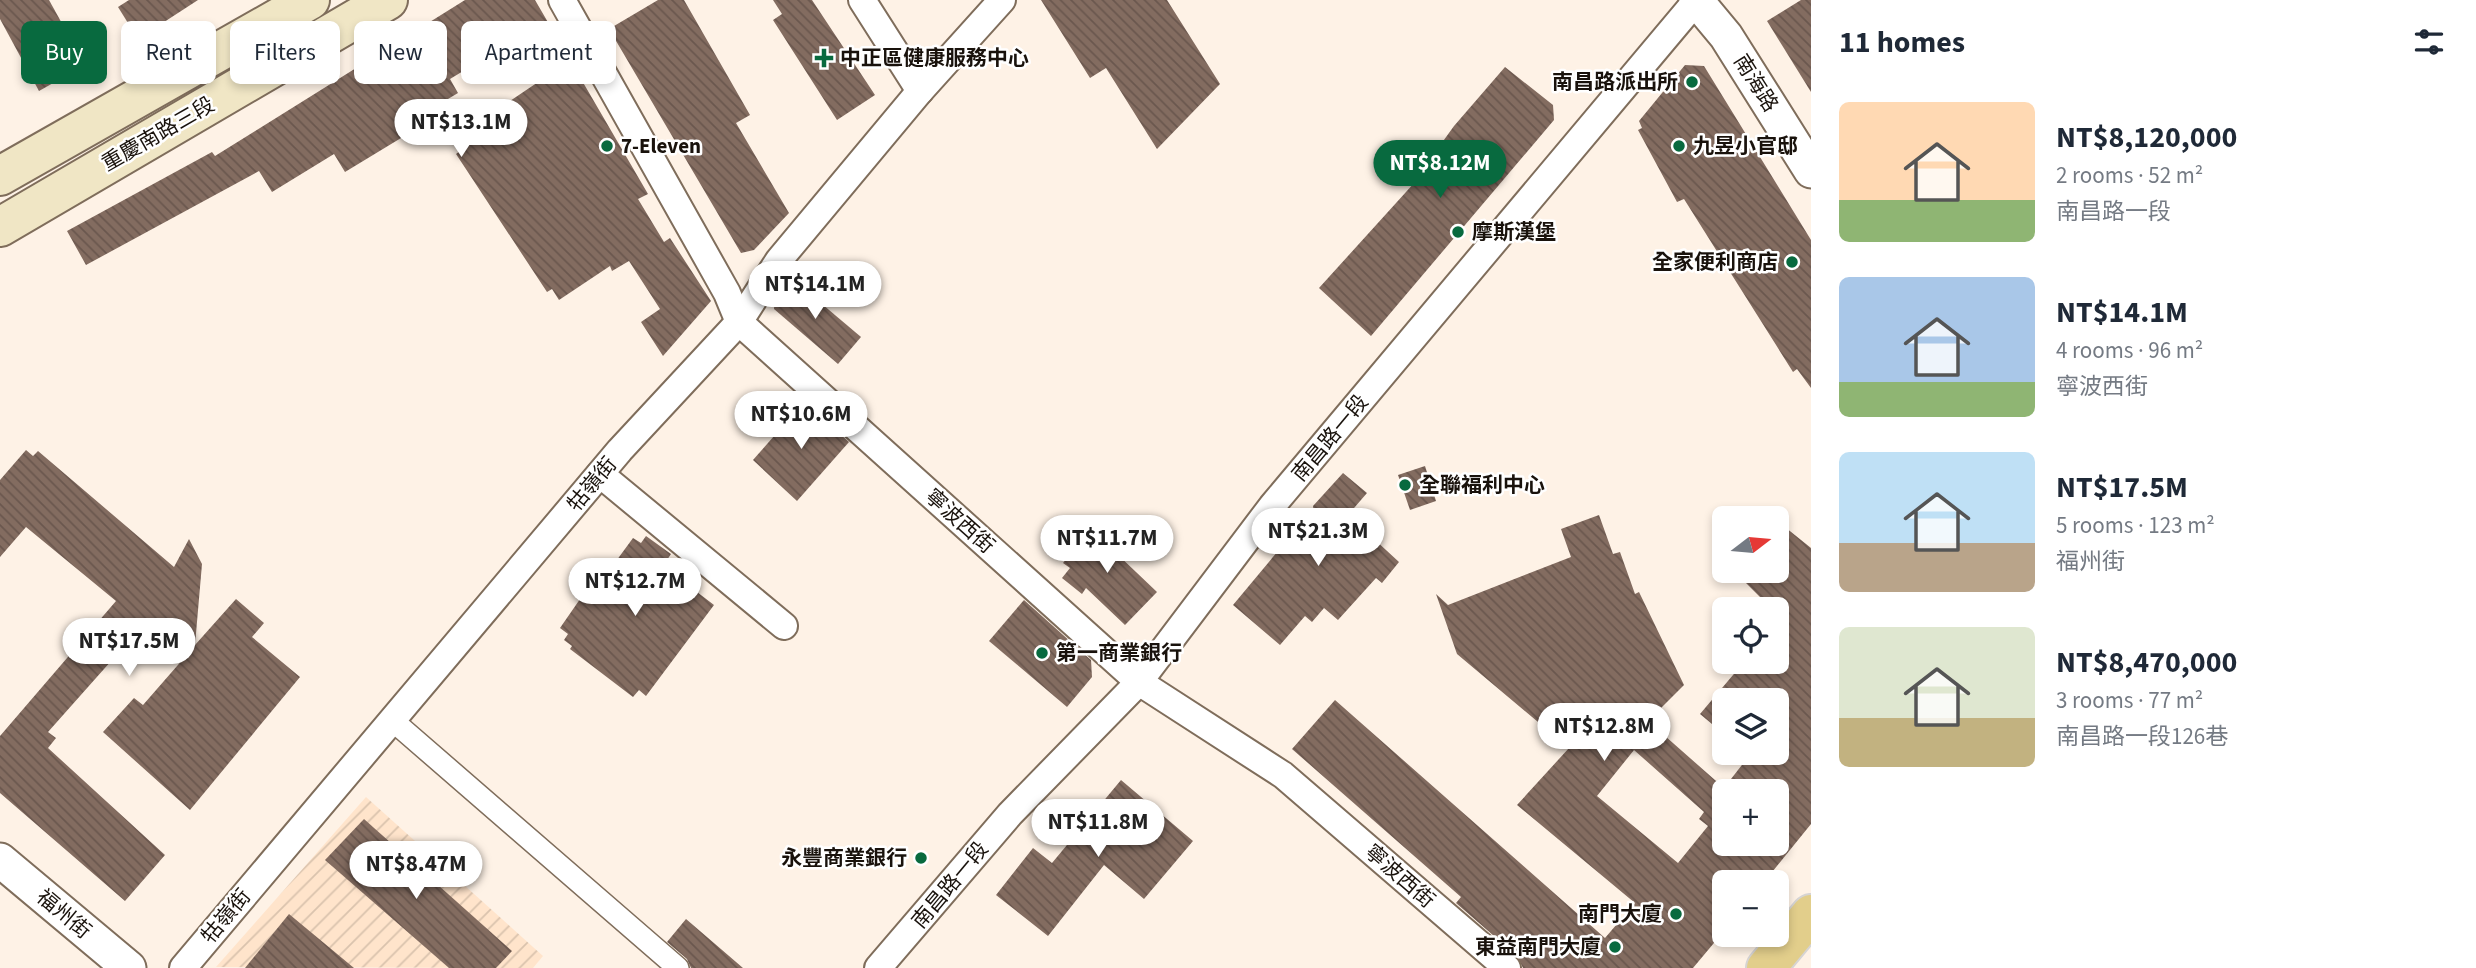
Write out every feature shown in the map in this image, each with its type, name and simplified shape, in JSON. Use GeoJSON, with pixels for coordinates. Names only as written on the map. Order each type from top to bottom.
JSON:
{"type":"FeatureCollection","features":[{"type":"Feature","properties":{"kind":"main road","name":"重慶南路三段"},"geometry":{"type":"LineString","coordinates":[[0,176],[310,0]]}},
{"type":"Feature","properties":{"kind":"main road","name":"重慶南路三段"},"geometry":{"type":"LineString","coordinates":[[0,227],[388,0]]}},
{"type":"Feature","properties":{"kind":"main road"},"geometry":{"type":"LineString","coordinates":[[1766,968],[1811,914]]}},
{"type":"Feature","properties":{"kind":"street","name":"寧波西街"},"geometry":{"type":"LineString","coordinates":[[562,0],[727,292],[739,322],[1139,682],[1283,775],[1507,968]]}},
{"type":"Feature","properties":{"kind":"street"},"geometry":{"type":"LineString","coordinates":[[862,0],[920,91]]}},
{"type":"Feature","properties":{"kind":"street","name":"牯嶺街"},"geometry":{"type":"LineString","coordinates":[[183,968],[600,474],[739,322],[779,260],[920,91],[1002,0]]}},
{"type":"Feature","properties":{"kind":"street","name":"南海路"},"geometry":{"type":"LineString","coordinates":[[1696,0],[1726,36],[1811,171]]}},
{"type":"Feature","properties":{"kind":"street","name":"南昌路一段"},"geometry":{"type":"LineString","coordinates":[[878,968],[1010,814],[1139,682],[1272,506],[1696,0]]}},
{"type":"Feature","properties":{"kind":"street"},"geometry":{"type":"LineString","coordinates":[[600,474],[784,626]]}},
{"type":"Feature","properties":{"kind":"street"},"geometry":{"type":"LineString","coordinates":[[392,720],[678,968]]}},
{"type":"Feature","properties":{"kind":"street","name":"福州街"},"geometry":{"type":"LineString","coordinates":[[0,860],[129,968]]}},
{"type":"Feature","properties":{"kind":"shaded area"},"geometry":{"type":"Polygon","coordinates":[[[366,797],[543,956],[533,968],[216,967],[366,797]]]}},
{"type":"Feature","properties":{"kind":"building"},"geometry":{"type":"Polygon","coordinates":[[[0,0],[49,0],[61,21],[21,21],[21,58],[0,19],[0,0]]]}},
{"type":"Feature","properties":{"kind":"building"},"geometry":{"type":"Polygon","coordinates":[[[129,0],[198,0],[166,21],[127,21],[118,7],[129,0]]]}},
{"type":"Feature","properties":{"kind":"building"},"geometry":{"type":"Polygon","coordinates":[[[465,0],[535,0],[547,21],[461,21],[461,72],[450,79],[458,93],[401,127],[406,135],[345,172],[334,154],[272,192],[259,171],[86,265],[67,231],[212,152],[215,156],[330,84],[340,84],[340,78],[354,69],[354,84],[447,84],[447,21],[431,21],[465,0]]]}},
{"type":"Feature","properties":{"kind":"building"},"geometry":{"type":"Polygon","coordinates":[[[658,0],[684,0],[750,115],[736,123],[789,213],[754,250],[741,253],[616,41],[616,25],[658,0]]]}},
{"type":"Feature","properties":{"kind":"building","name":"中正區健康服務中心"},"geometry":{"type":"Polygon","coordinates":[[[773,0],[812,0],[875,95],[837,120],[773,20],[782,14],[773,0]]]}},
{"type":"Feature","properties":{"kind":"building"},"geometry":{"type":"Polygon","coordinates":[[[1041,0],[1167,0],[1220,84],[1157,149],[1106,68],[1090,78],[1041,0]]]}},
{"type":"Feature","properties":{"kind":"building"},"geometry":{"type":"Polygon","coordinates":[[[1801,0],[1811,0],[1811,92],[1767,21],[1801,0]]]}},
{"type":"Feature","properties":{"kind":"building"},"geometry":{"type":"Polygon","coordinates":[[[1685,65],[1704,66],[1811,240],[1811,388],[1797,369],[1793,372],[1684,199],[1677,202],[1638,130],[1642,128],[1639,121],[1685,65]]]}},
{"type":"Feature","properties":{"kind":"building"},"geometry":{"type":"Polygon","coordinates":[[[1505,67],[1553,105],[1554,120],[1371,336],[1319,288],[1425,171],[1423,169],[1454,126],[1505,67]]]}},
{"type":"Feature","properties":{"kind":"building"},"geometry":{"type":"Polygon","coordinates":[[[35,84],[51,84],[39,91],[35,84]]]}},
{"type":"Feature","properties":{"kind":"building"},"geometry":{"type":"Polygon","coordinates":[[[535,84],[584,84],[648,194],[638,199],[664,242],[670,238],[711,301],[663,356],[641,322],[660,309],[629,261],[612,271],[610,266],[559,300],[552,289],[547,292],[456,154],[460,151],[452,140],[476,124],[483,135],[516,111],[510,101],[535,84]]]}},
{"type":"Feature","properties":{"kind":"building"},"geometry":{"type":"Polygon","coordinates":[[[790,277],[861,337],[838,364],[774,309],[775,296],[790,277]]]}},
{"type":"Feature","properties":{"kind":"building"},"geometry":{"type":"Polygon","coordinates":[[[804,402],[849,442],[797,501],[753,460],[804,402]]]}},
{"type":"Feature","properties":{"kind":"building"},"geometry":{"type":"Polygon","coordinates":[[[26,450],[33,456],[38,451],[174,567],[189,539],[202,564],[195,645],[236,599],[264,623],[252,637],[300,677],[190,810],[103,732],[134,698],[143,705],[184,658],[144,624],[48,732],[56,738],[48,748],[165,855],[125,901],[0,793],[0,736],[116,601],[26,527],[0,557],[0,480],[26,450]]]}},
{"type":"Feature","properties":{"kind":"building"},"geometry":{"type":"Polygon","coordinates":[[[1425,466],[1436,501],[1410,510],[1398,475],[1425,466]]]}},
{"type":"Feature","properties":{"kind":"building"},"geometry":{"type":"Polygon","coordinates":[[[1343,473],[1367,493],[1348,515],[1399,562],[1382,583],[1376,578],[1338,620],[1324,608],[1312,622],[1305,616],[1280,645],[1233,605],[1283,545],[1317,541],[1313,506],[1343,473]]]}},
{"type":"Feature","properties":{"kind":"building"},"geometry":{"type":"Polygon","coordinates":[[[1599,515],[1613,554],[1620,552],[1635,594],[1639,592],[1684,685],[1648,721],[1714,779],[1712,856],[1785,856],[1774,870],[1712,870],[1712,945],[1693,968],[1523,968],[1517,956],[1456,903],[1461,897],[1292,749],[1335,700],[1605,938],[1635,903],[1517,805],[1569,748],[1457,654],[1436,594],[1448,605],[1571,557],[1561,529],[1599,515]],[[1634,750],[1597,796],[1678,863],[1708,826],[1699,819],[1704,812],[1634,750]]]}},
{"type":"Feature","properties":{"kind":"building"},"geometry":{"type":"Polygon","coordinates":[[[1096,522],[1122,544],[1115,552],[1157,592],[1125,625],[1086,588],[1082,594],[1062,578],[1070,568],[1063,563],[1096,522]]]}},
{"type":"Feature","properties":{"kind":"building"},"geometry":{"type":"Polygon","coordinates":[[[1789,530],[1811,548],[1811,824],[1789,851],[1789,779],[1731,779],[1742,765],[1789,765],[1789,688],[1722,688],[1734,674],[1789,674],[1789,597],[1760,597],[1746,583],[1789,583],[1789,530]]]}},
{"type":"Feature","properties":{"kind":"building"},"geometry":{"type":"Polygon","coordinates":[[[646,536],[671,554],[663,566],[714,605],[646,696],[639,690],[633,697],[570,649],[572,646],[564,640],[568,634],[560,628],[605,563],[611,568],[633,538],[641,543],[646,536]]]}},
{"type":"Feature","properties":{"kind":"building","name":"第一商業銀行"},"geometry":{"type":"Polygon","coordinates":[[[1024,600],[1091,660],[1092,677],[1067,707],[989,641],[1024,600]]]}},
{"type":"Feature","properties":{"kind":"building"},"geometry":{"type":"Polygon","coordinates":[[[1712,700],[1712,724],[1700,714],[1712,700]]]}},
{"type":"Feature","properties":{"kind":"building"},"geometry":{"type":"Polygon","coordinates":[[[1121,780],[1193,841],[1144,899],[1104,865],[1048,936],[996,895],[1033,848],[1052,863],[1121,780]]]}},
{"type":"Feature","properties":{"kind":"building"},"geometry":{"type":"Polygon","coordinates":[[[364,819],[512,951],[496,968],[449,968],[325,860],[364,819]]]}},
{"type":"Feature","properties":{"kind":"building"},"geometry":{"type":"Polygon","coordinates":[[[289,914],[354,968],[245,968],[289,914]]]}},
{"type":"Feature","properties":{"kind":"building"},"geometry":{"type":"Polygon","coordinates":[[[686,919],[743,968],[691,968],[687,959],[667,942],[686,919]]]}},
{"type":"Feature","properties":{"kind":"place","name":"中正區健康服務中心"},"geometry":{"type":"Point","coordinates":[824,58]}},
{"type":"Feature","properties":{"kind":"place","name":"南昌路派出所"},"geometry":{"type":"Point","coordinates":[1692,82]}},
{"type":"Feature","properties":{"kind":"place","name":"7-Eleven"},"geometry":{"type":"Point","coordinates":[607,146]}},
{"type":"Feature","properties":{"kind":"place","name":"九昱小官邸"},"geometry":{"type":"Point","coordinates":[1679,146]}},
{"type":"Feature","properties":{"kind":"place","name":"摩斯漢堡"},"geometry":{"type":"Point","coordinates":[1458,232]}},
{"type":"Feature","properties":{"kind":"place","name":"全家便利商店"},"geometry":{"type":"Point","coordinates":[1792,262]}},
{"type":"Feature","properties":{"kind":"place","name":"全聯福利中心"},"geometry":{"type":"Point","coordinates":[1405,485]}},
{"type":"Feature","properties":{"kind":"place","name":"第一商業銀行"},"geometry":{"type":"Point","coordinates":[1042,653]}},
{"type":"Feature","properties":{"kind":"place","name":"永豐商業銀行"},"geometry":{"type":"Point","coordinates":[921,858]}},
{"type":"Feature","properties":{"kind":"place","name":"南門大廈"},"geometry":{"type":"Point","coordinates":[1676,914]}},
{"type":"Feature","properties":{"kind":"place","name":"東益南門大廈"},"geometry":{"type":"Point","coordinates":[1615,947]}}]}
